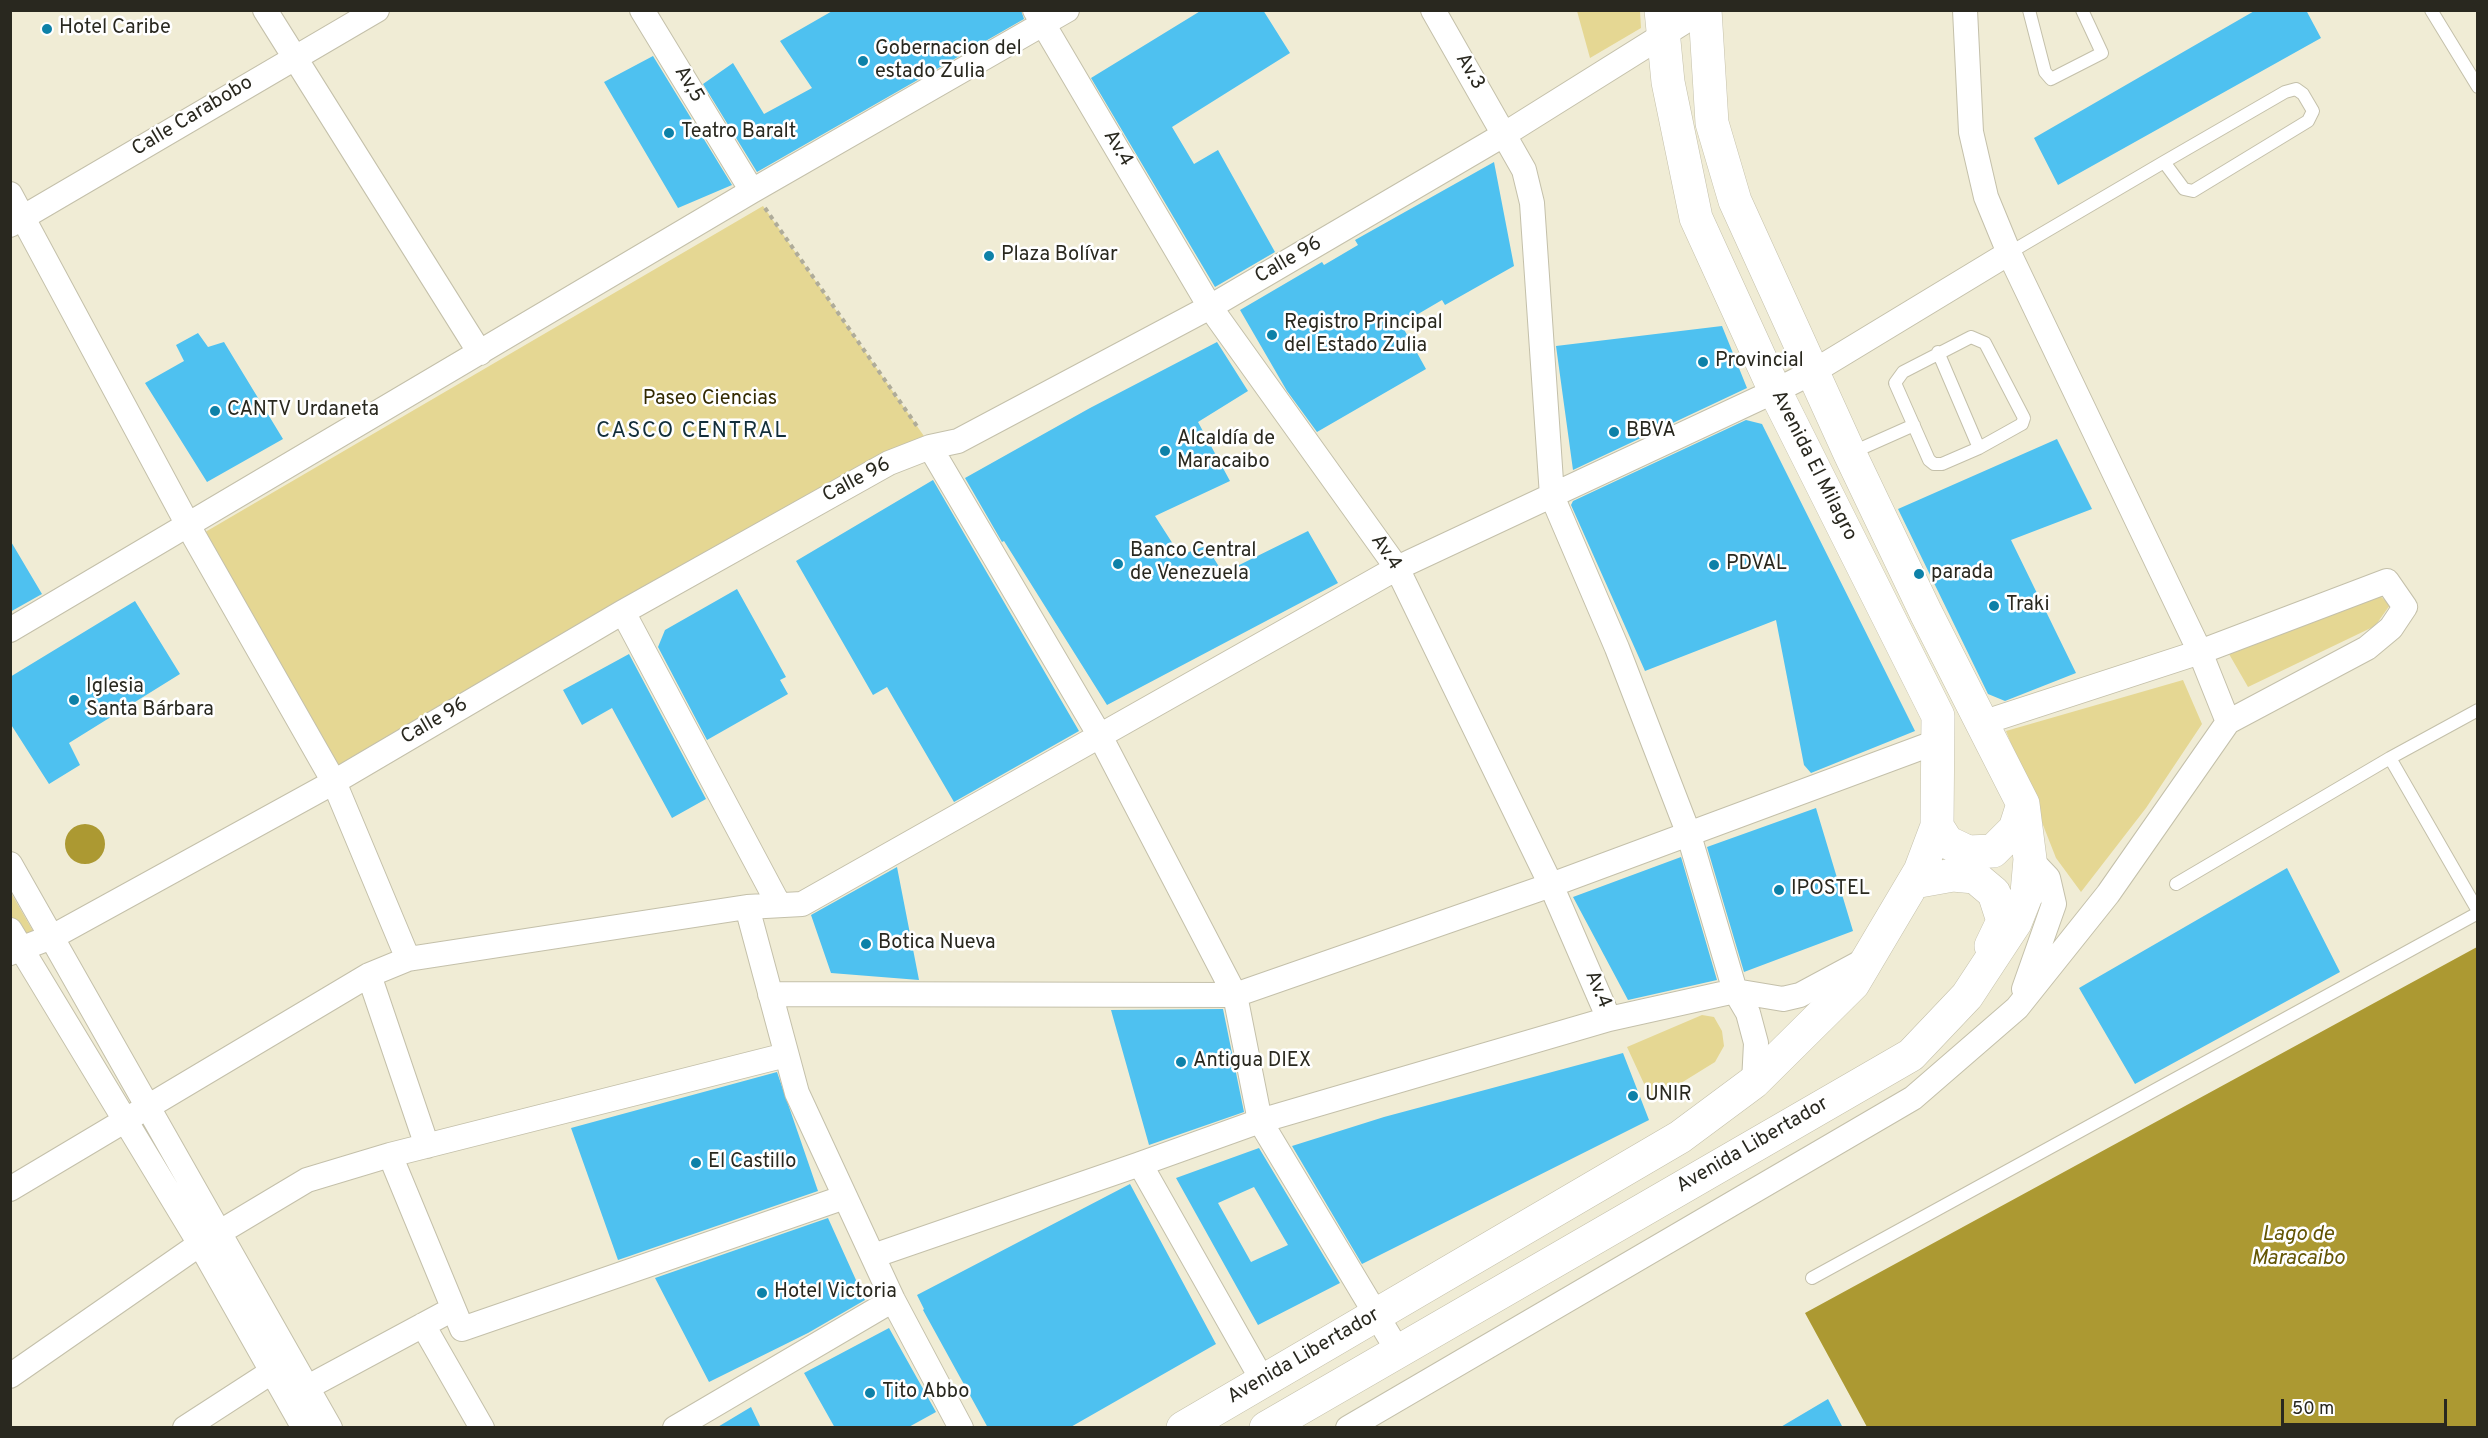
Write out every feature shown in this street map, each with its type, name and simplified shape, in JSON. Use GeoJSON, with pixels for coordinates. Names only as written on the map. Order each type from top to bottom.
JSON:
{"type":"FeatureCollection","features":[{"type":"Feature","properties":{"kind":"main road","name":"Avenida El Milagro"},"geometry":{"type":"LineString","coordinates":[[1704,10],[1712,123],[1731,190],[1811,373],[1982,723]]}},
{"type":"Feature","properties":{"kind":"main road","name":"Avenida El Milagro"},"geometry":{"type":"LineString","coordinates":[[1662,24],[1672,102],[1696,218],[1775,391],[1938,716],[1939,741]]}},
{"type":"Feature","properties":{"kind":"main road","name":"Avenida Libertador"},"geometry":{"type":"LineString","coordinates":[[1266,1428],[1911,1055],[1967,996],[2015,923],[2027,893],[2030,859],[2023,804],[1982,723]]}},
{"type":"Feature","properties":{"kind":"main road","name":"Avenida Libertador"},"geometry":{"type":"LineString","coordinates":[[1183,1428],[1680,1137],[1754,1082],[1853,984],[1914,882],[1937,826],[1939,741]]}},
{"type":"Feature","properties":{"kind":"main road"},"geometry":{"type":"LineString","coordinates":[[1937,826],[1947,842],[1968,852],[1993,851],[2015,829],[2023,804]]}},
{"type":"Feature","properties":{"kind":"main road"},"geometry":{"type":"LineString","coordinates":[[1914,882],[1953,875],[1975,877],[1994,893],[2002,921],[1967,996]]}},
{"type":"Feature","properties":{"kind":"street"},"geometry":{"type":"LineString","coordinates":[[266,10],[293,57],[480,353]]}},
{"type":"Feature","properties":{"kind":"street","name":"Calle Carabobo"},"geometry":{"type":"LineString","coordinates":[[17,221],[293,57],[377,10]]}},
{"type":"Feature","properties":{"kind":"street","name":"Av,5"},"geometry":{"type":"LineString","coordinates":[[642,10],[752,191]]}},
{"type":"Feature","properties":{"kind":"street"},"geometry":{"type":"LineString","coordinates":[[10,630],[752,191],[1039,17],[1067,10]]}},
{"type":"Feature","properties":{"kind":"street","name":"Av.3"},"geometry":{"type":"LineString","coordinates":[[1433,10],[1524,170],[1532,203],[1552,496],[1617,648],[1688,832],[1735,991],[1748,1013],[1756,1043],[1754,1082]]}},
{"type":"Feature","properties":{"kind":"street","name":"Calle 96"},"geometry":{"type":"LineString","coordinates":[[14,944],[54,936],[333,782],[623,612],[889,463],[930,447],[958,441],[1210,307],[1505,134],[1662,24],[1704,10]]}},
{"type":"Feature","properties":{"kind":"street"},"geometry":{"type":"LineString","coordinates":[[1965,10],[1971,132],[1986,197],[2009,252],[2200,652],[2228,722]]}},
{"type":"Feature","properties":{"kind":"street","name":"Av.4"},"geometry":{"type":"LineString","coordinates":[[1039,17],[1210,307],[1397,568],[1551,885],[1609,1019],[1735,991]]}},
{"type":"Feature","properties":{"kind":"street"},"geometry":{"type":"LineString","coordinates":[[10,194],[17,221],[333,782],[408,958]]}},
{"type":"Feature","properties":{"kind":"street"},"geometry":{"type":"LineString","coordinates":[[10,1189],[369,975],[408,958],[747,907],[802,904],[1397,568],[1811,373],[2009,252]]}},
{"type":"Feature","properties":{"kind":"street"},"geometry":{"type":"LineString","coordinates":[[930,447],[1100,736],[1236,995],[1260,1121],[1398,1351]]}},
{"type":"Feature","properties":{"kind":"street"},"geometry":{"type":"LineString","coordinates":[[1348,1428],[1913,1098],[2017,1008],[2108,894],[2228,722],[2367,648],[2391,628],[2405,607],[2387,581],[2200,652],[1982,723]]}},
{"type":"Feature","properties":{"kind":"street"},"geometry":{"type":"LineString","coordinates":[[623,612],[779,905]]}},
{"type":"Feature","properties":{"kind":"street"},"geometry":{"type":"LineString","coordinates":[[770,994],[1236,995],[1551,885],[1688,832],[1939,741]]}},
{"type":"Feature","properties":{"kind":"street"},"geometry":{"type":"LineString","coordinates":[[2017,1008],[2054,903],[2048,878],[2030,859]]}},
{"type":"Feature","properties":{"kind":"street"},"geometry":{"type":"LineString","coordinates":[[10,864],[54,936],[330,1428]]}},
{"type":"Feature","properties":{"kind":"street"},"geometry":{"type":"LineString","coordinates":[[747,907],[797,1093],[893,1300],[961,1428]]}},
{"type":"Feature","properties":{"kind":"street"},"geometry":{"type":"LineString","coordinates":[[14,944],[200,1244],[304,1428]]}},
{"type":"Feature","properties":{"kind":"street"},"geometry":{"type":"LineString","coordinates":[[1735,991],[1783,999],[1800,995],[1870,958]]}},
{"type":"Feature","properties":{"kind":"street"},"geometry":{"type":"LineString","coordinates":[[369,975],[427,1146]]}},
{"type":"Feature","properties":{"kind":"street"},"geometry":{"type":"LineString","coordinates":[[873,1256],[1260,1121],[1609,1019]]}},
{"type":"Feature","properties":{"kind":"street"},"geometry":{"type":"LineString","coordinates":[[10,1376],[200,1244],[307,1180],[390,1155],[561,1114],[786,1055]]}},
{"type":"Feature","properties":{"kind":"street"},"geometry":{"type":"LineString","coordinates":[[390,1155],[462,1329],[845,1197]]}},
{"type":"Feature","properties":{"kind":"street"},"geometry":{"type":"LineString","coordinates":[[1140,1164],[1263,1381]]}},
{"type":"Feature","properties":{"kind":"street"},"geometry":{"type":"LineString","coordinates":[[1620,1223],[1644,1256]]}},
{"type":"Feature","properties":{"kind":"street"},"geometry":{"type":"LineString","coordinates":[[675,1428],[893,1300]]}},
{"type":"Feature","properties":{"kind":"street"},"geometry":{"type":"LineString","coordinates":[[308,1387],[453,1309]]}},
{"type":"Feature","properties":{"kind":"street"},"geometry":{"type":"LineString","coordinates":[[423,1325],[482,1428]]}},
{"type":"Feature","properties":{"kind":"street"},"geometry":{"type":"LineString","coordinates":[[185,1428],[273,1371]]}},
{"type":"Feature","properties":{"kind":"lane"},"geometry":{"type":"LineString","coordinates":[[2029,10],[2045,72],[2051,79],[2102,53],[2082,10]]}},
{"type":"Feature","properties":{"kind":"lane"},"geometry":{"type":"LineString","coordinates":[[2431,10],[2478,87]]}},
{"type":"Feature","properties":{"kind":"lane"},"geometry":{"type":"LineString","coordinates":[[2009,252],[2164,162],[2285,92],[2296,88],[2303,94],[2313,111],[2308,121],[2193,191],[2184,189],[2164,162]]}},
{"type":"Feature","properties":{"kind":"lane"},"geometry":{"type":"LineString","coordinates":[[1971,337],[1985,343],[2024,418],[2022,424],[1942,465],[1934,464],[1929,460],[1914,425],[1895,383],[1903,372],[1971,337]]}},
{"type":"Feature","properties":{"kind":"lane"},"geometry":{"type":"LineString","coordinates":[[1938,352],[1979,448]]}},
{"type":"Feature","properties":{"kind":"lane"},"geometry":{"type":"LineString","coordinates":[[1850,454],[1914,425]]}},
{"type":"Feature","properties":{"kind":"lane"},"geometry":{"type":"LineString","coordinates":[[2176,884],[2390,758],[2478,710]]}},
{"type":"Feature","properties":{"kind":"lane"},"geometry":{"type":"LineString","coordinates":[[1812,1278],[2478,912],[2390,758]]}},
{"type":"Feature","properties":{"kind":"path"},"geometry":{"type":"LineString","coordinates":[[752,191],[930,447]]}},
{"type":"Feature","properties":{"kind":"green space"},"geometry":{"type":"Polygon","coordinates":[[[1577,11],[1640,11],[1641,28],[1590,58],[1577,11]]]}},
{"type":"Feature","properties":{"kind":"green space","name":"Paseo Ciencias"},"geometry":{"type":"Polygon","coordinates":[[[763,206],[926,439],[334,781],[195,538],[763,206]]]}},
{"type":"Feature","properties":{"kind":"green space"},"geometry":{"type":"Polygon","coordinates":[[[2378,594],[2390,605],[2375,626],[2248,687],[2229,654],[2378,594]]]}},
{"type":"Feature","properties":{"kind":"green space"},"geometry":{"type":"Polygon","coordinates":[[[2183,680],[2202,724],[2146,808],[2081,892],[2056,858],[2006,731],[2183,680]]]}},
{"type":"Feature","properties":{"kind":"green space"},"geometry":{"type":"Polygon","coordinates":[[[10,891],[37,938],[10,953],[10,891]]]}},
{"type":"Feature","properties":{"kind":"green space"},"geometry":{"type":"Polygon","coordinates":[[[1702,1015],[1714,1017],[1722,1031],[1724,1046],[1715,1062],[1652,1101],[1627,1047],[1702,1015]]]}},
{"type":"Feature","properties":{"kind":"water"},"geometry":{"type":"Polygon","coordinates":[[[85,824],[93,825],[99,830],[104,836],[104,852],[99,858],[93,863],[85,864],[77,863],[71,858],[66,852],[65,844],[66,836],[71,830],[77,825],[85,824]]]}},
{"type":"Feature","properties":{"kind":"water","name":"Lago de Maracaibo"},"geometry":{"type":"Polygon","coordinates":[[[2477,947],[2477,1427],[1867,1427],[1805,1313],[2477,947]]]}},
{"type":"Feature","properties":{"kind":"building"},"geometry":{"type":"Polygon","coordinates":[[[834,10],[1021,10],[1024,19],[757,172],[703,84],[733,63],[764,114],[812,88],[780,41],[834,10]]]}},
{"type":"Feature","properties":{"kind":"building"},"geometry":{"type":"Polygon","coordinates":[[[1202,10],[1263,10],[1290,53],[1172,127],[1194,164],[1218,150],[1275,252],[1215,287],[1091,78],[1202,10]]]}},
{"type":"Feature","properties":{"kind":"building"},"geometry":{"type":"Polygon","coordinates":[[[2256,10],[2306,10],[2321,38],[2058,185],[2034,138],[2256,10]]]}},
{"type":"Feature","properties":{"kind":"building","name":"Teatro Baralt"},"geometry":{"type":"Polygon","coordinates":[[[653,56],[732,185],[678,208],[604,82],[653,56]]]}},
{"type":"Feature","properties":{"kind":"building"},"geometry":{"type":"Polygon","coordinates":[[[1494,162],[1514,266],[1445,305],[1442,300],[1401,324],[1426,369],[1317,432],[1287,391],[1240,310],[1322,262],[1324,265],[1358,245],[1355,240],[1494,162]]]}},
{"type":"Feature","properties":{"kind":"building","name":"BBVA"},"geometry":{"type":"Polygon","coordinates":[[[1722,326],[1747,388],[1573,470],[1556,346],[1722,326]]]}},
{"type":"Feature","properties":{"kind":"building","name":"CANTV Urdaneta"},"geometry":{"type":"Polygon","coordinates":[[[198,333],[208,347],[224,342],[283,439],[207,482],[145,383],[184,361],[176,345],[198,333]]]}},
{"type":"Feature","properties":{"kind":"building","name":"Banco Central de Venezuela"},"geometry":{"type":"Polygon","coordinates":[[[1217,342],[1248,391],[1198,422],[1230,481],[1155,516],[1180,555],[1206,546],[1223,573],[1308,531],[1338,583],[1107,705],[1004,541],[1002,542],[965,478],[1090,408],[1217,342]]]}},
{"type":"Feature","properties":{"kind":"building","name":"PDVAL"},"geometry":{"type":"Polygon","coordinates":[[[1746,420],[1762,424],[1915,731],[1811,773],[1804,765],[1776,620],[1645,671],[1571,505],[1573,501],[1746,420]]]}},
{"type":"Feature","properties":{"kind":"building","name":"Traki"},"geometry":{"type":"Polygon","coordinates":[[[2057,439],[2092,509],[2011,540],[2076,673],[2005,701],[1988,694],[1898,509],[2057,439]]]}},
{"type":"Feature","properties":{"kind":"building"},"geometry":{"type":"Polygon","coordinates":[[[933,480],[1079,731],[954,802],[887,687],[873,695],[796,561],[933,480]]]}},
{"type":"Feature","properties":{"kind":"building"},"geometry":{"type":"Polygon","coordinates":[[[10,540],[42,594],[10,612],[10,540]]]}},
{"type":"Feature","properties":{"kind":"building"},"geometry":{"type":"Polygon","coordinates":[[[737,589],[786,677],[780,680],[788,694],[707,740],[658,647],[665,630],[737,589]]]}},
{"type":"Feature","properties":{"kind":"building","name":"Iglesia Santa Bárbara"},"geometry":{"type":"Polygon","coordinates":[[[135,601],[180,674],[69,743],[80,765],[49,784],[10,723],[10,677],[135,601]]]}},
{"type":"Feature","properties":{"kind":"building"},"geometry":{"type":"Polygon","coordinates":[[[629,654],[706,799],[672,818],[612,708],[582,725],[563,690],[629,654]]]}},
{"type":"Feature","properties":{"kind":"building","name":"IPOSTEL"},"geometry":{"type":"Polygon","coordinates":[[[1816,808],[1853,931],[1744,972],[1707,847],[1816,808]]]}},
{"type":"Feature","properties":{"kind":"building"},"geometry":{"type":"Polygon","coordinates":[[[1681,857],[1717,980],[1628,1000],[1573,897],[1681,857]]]}},
{"type":"Feature","properties":{"kind":"building","name":"Botica Nueva"},"geometry":{"type":"Polygon","coordinates":[[[897,867],[919,980],[831,973],[811,915],[897,867]]]}},
{"type":"Feature","properties":{"kind":"building"},"geometry":{"type":"Polygon","coordinates":[[[2287,868],[2340,972],[2135,1084],[2079,988],[2287,868]]]}},
{"type":"Feature","properties":{"kind":"building","name":"Antigua DIEX"},"geometry":{"type":"Polygon","coordinates":[[[1223,1009],[1244,1112],[1149,1145],[1111,1010],[1223,1009]]]}},
{"type":"Feature","properties":{"kind":"building"},"geometry":{"type":"Polygon","coordinates":[[[1623,1053],[1649,1120],[1362,1264],[1292,1146],[1384,1117],[1623,1053]]]}},
{"type":"Feature","properties":{"kind":"building","name":"El Castillo"},"geometry":{"type":"Polygon","coordinates":[[[777,1072],[818,1191],[618,1260],[571,1128],[777,1072]]]}},
{"type":"Feature","properties":{"kind":"building"},"geometry":{"type":"Polygon","coordinates":[[[1259,1148],[1340,1283],[1258,1325],[1176,1178],[1259,1148]],[[1254,1187],[1218,1203],[1251,1262],[1288,1245],[1254,1187]]]}},
{"type":"Feature","properties":{"kind":"building"},"geometry":{"type":"Polygon","coordinates":[[[1130,1184],[1216,1344],[1069,1428],[988,1428],[917,1295],[1130,1184]]]}},
{"type":"Feature","properties":{"kind":"building","name":"Hotel Victoria"},"geometry":{"type":"Polygon","coordinates":[[[828,1218],[865,1300],[808,1333],[709,1382],[655,1278],[828,1218]]]}},
{"type":"Feature","properties":{"kind":"building","name":"Tito Abbo"},"geometry":{"type":"Polygon","coordinates":[[[889,1328],[936,1412],[907,1428],[835,1428],[804,1373],[889,1328]]]}},
{"type":"Feature","properties":{"kind":"building"},"geometry":{"type":"Polygon","coordinates":[[[1828,1399],[1843,1428],[1779,1428],[1828,1399]]]}},
{"type":"Feature","properties":{"kind":"building"},"geometry":{"type":"Polygon","coordinates":[[[751,1407],[761,1428],[716,1428],[751,1407]]]}},
{"type":"Feature","properties":{"kind":"place","name":"Hotel Caribe"},"geometry":{"type":"Point","coordinates":[47,29]}},
{"type":"Feature","properties":{"kind":"place","name":"Gobernacion del estado Zulia"},"geometry":{"type":"Point","coordinates":[863,61]}},
{"type":"Feature","properties":{"kind":"place","name":"Teatro Baralt"},"geometry":{"type":"Point","coordinates":[669,133]}},
{"type":"Feature","properties":{"kind":"place","name":"Plaza Bolívar"},"geometry":{"type":"Point","coordinates":[989,256]}},
{"type":"Feature","properties":{"kind":"place","name":"Registro Principal del Estado Zulia"},"geometry":{"type":"Point","coordinates":[1272,335]}},
{"type":"Feature","properties":{"kind":"place","name":"Provincial"},"geometry":{"type":"Point","coordinates":[1703,362]}},
{"type":"Feature","properties":{"kind":"place","name":"CANTV Urdaneta"},"geometry":{"type":"Point","coordinates":[215,411]}},
{"type":"Feature","properties":{"kind":"place","name":"BBVA"},"geometry":{"type":"Point","coordinates":[1614,432]}},
{"type":"Feature","properties":{"kind":"place","name":"Alcaldía de Maracaibo"},"geometry":{"type":"Point","coordinates":[1165,451]}},
{"type":"Feature","properties":{"kind":"place","name":"Banco Central de Venezuela"},"geometry":{"type":"Point","coordinates":[1118,564]}},
{"type":"Feature","properties":{"kind":"place","name":"PDVAL"},"geometry":{"type":"Point","coordinates":[1714,565]}},
{"type":"Feature","properties":{"kind":"place","name":"parada"},"geometry":{"type":"Point","coordinates":[1919,574]}},
{"type":"Feature","properties":{"kind":"place","name":"Traki"},"geometry":{"type":"Point","coordinates":[1994,606]}},
{"type":"Feature","properties":{"kind":"place","name":"Iglesia Santa Bárbara"},"geometry":{"type":"Point","coordinates":[74,700]}},
{"type":"Feature","properties":{"kind":"place","name":"IPOSTEL"},"geometry":{"type":"Point","coordinates":[1779,890]}},
{"type":"Feature","properties":{"kind":"place","name":"Botica Nueva"},"geometry":{"type":"Point","coordinates":[866,944]}},
{"type":"Feature","properties":{"kind":"place","name":"Antigua DIEX"},"geometry":{"type":"Point","coordinates":[1181,1062]}},
{"type":"Feature","properties":{"kind":"place","name":"UNIR"},"geometry":{"type":"Point","coordinates":[1633,1096]}},
{"type":"Feature","properties":{"kind":"place","name":"El Castillo"},"geometry":{"type":"Point","coordinates":[696,1163]}},
{"type":"Feature","properties":{"kind":"place","name":"Hotel Victoria"},"geometry":{"type":"Point","coordinates":[762,1293]}},
{"type":"Feature","properties":{"kind":"place","name":"Tito Abbo"},"geometry":{"type":"Point","coordinates":[870,1393]}},
{"type":"Feature","properties":{"kind":"district","name":"CASCO CENTRAL"},"geometry":{"type":"Point","coordinates":[692,433]}}]}
